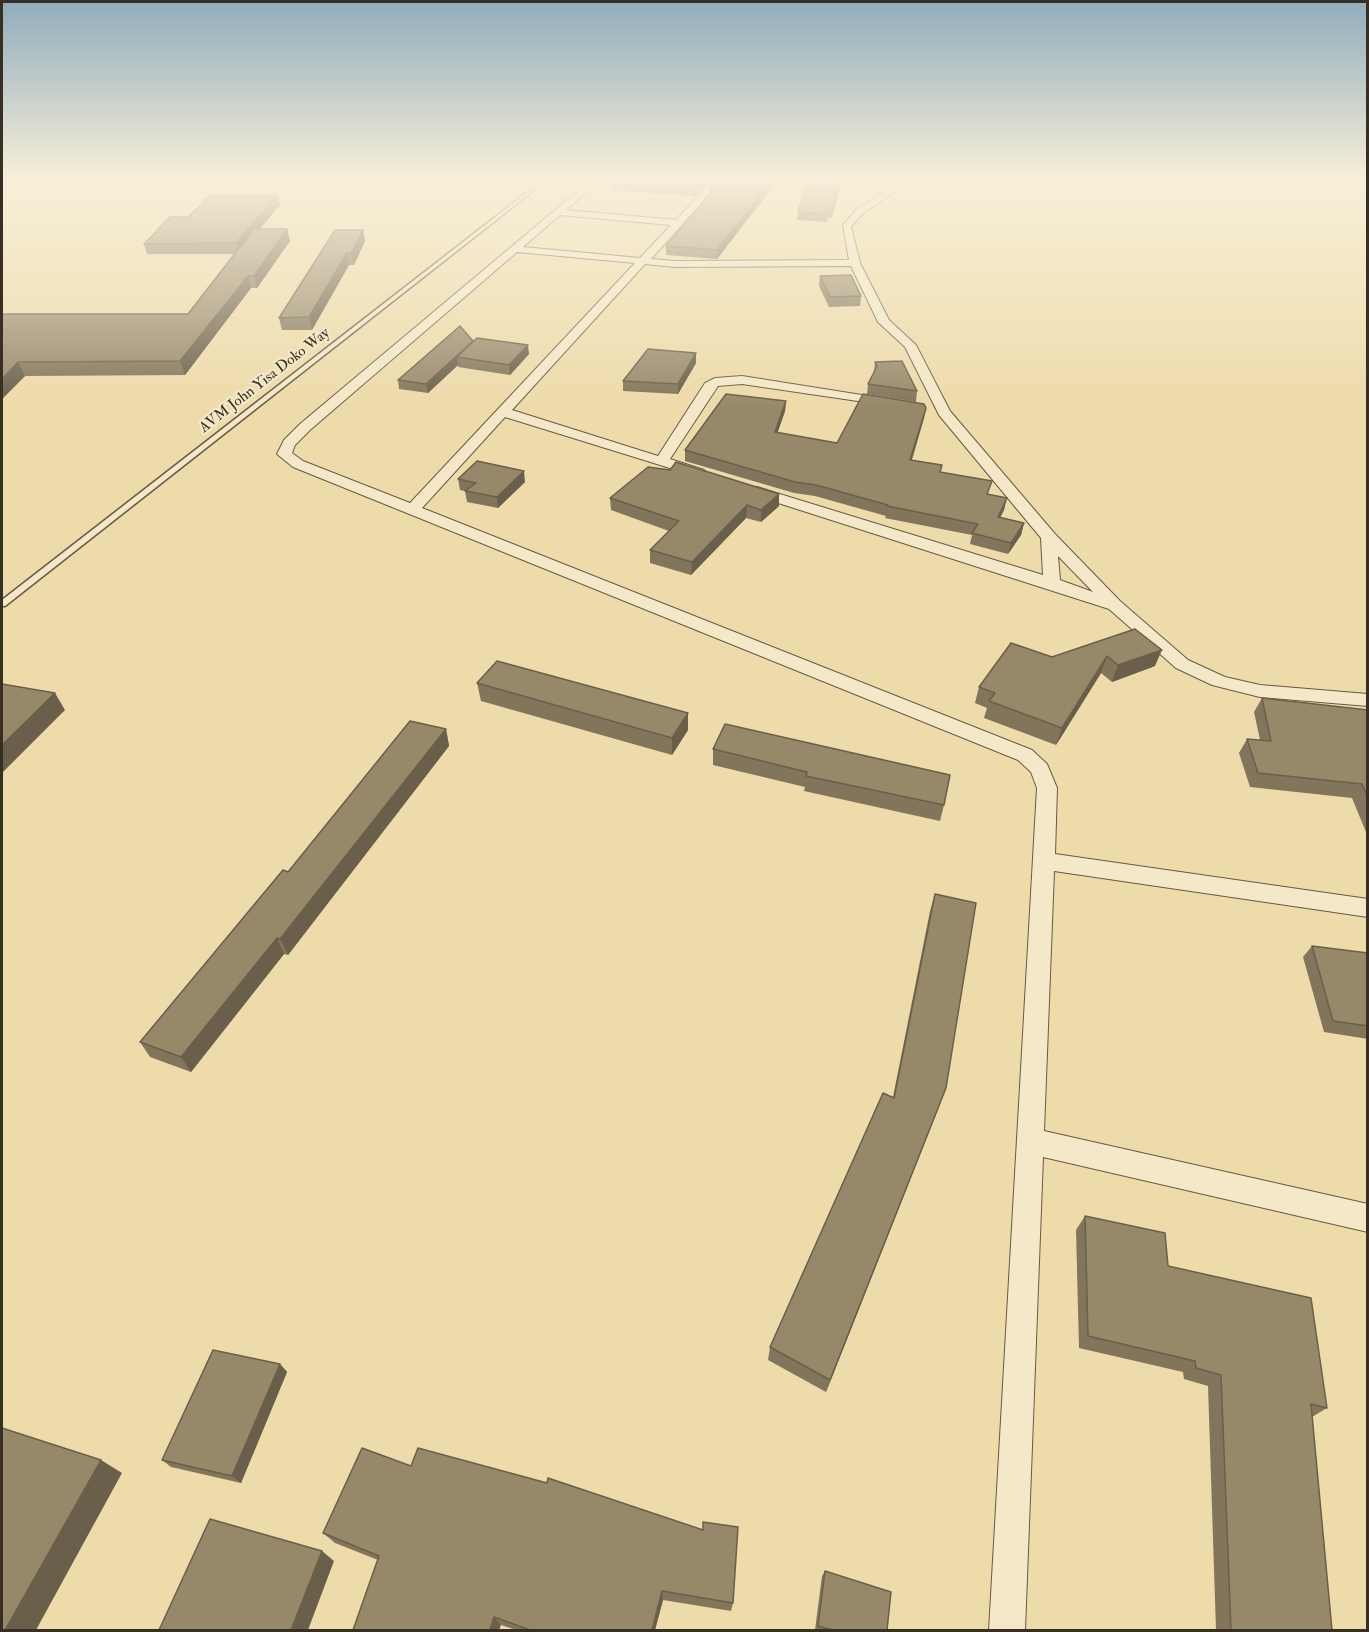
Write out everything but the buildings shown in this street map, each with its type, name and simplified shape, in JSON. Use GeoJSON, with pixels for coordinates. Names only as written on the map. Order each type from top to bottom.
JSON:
{"type":"FeatureCollection","features":[{"type":"Feature","properties":{"kind":"street"},"geometry":{"type":"LineString","coordinates":[[505,256],[305,427],[289,443],[284,454],[298,464],[1025,755],[1040,769],[1047,788],[1007,1630]]}},
{"type":"Feature","properties":{"kind":"street"},"geometry":{"type":"LineString","coordinates":[[585,256],[643,262],[855,263]]}},
{"type":"Feature","properties":{"kind":"street"},"geometry":{"type":"LineString","coordinates":[[412,510],[648,256]]}},
{"type":"Feature","properties":{"kind":"street"},"geometry":{"type":"LineString","coordinates":[[853,256],[884,322],[910,345],[944,412],[1049,537],[1115,605],[1182,663],[1219,681],[1260,691],[1368,700]]}},
{"type":"Feature","properties":{"kind":"street"},"geometry":{"type":"LineString","coordinates":[[661,462],[709,386],[715,382],[742,380],[899,405]]}},
{"type":"Feature","properties":{"kind":"street"},"geometry":{"type":"LineString","coordinates":[[922,408],[944,412]]}},
{"type":"Feature","properties":{"kind":"street"},"geometry":{"type":"LineString","coordinates":[[503,412],[717,479]]}},
{"type":"Feature","properties":{"kind":"street"},"geometry":{"type":"LineString","coordinates":[[740,486],[1115,605]]}},
{"type":"Feature","properties":{"kind":"street"},"geometry":{"type":"LineString","coordinates":[[1049,537],[1052,584]]}},
{"type":"Feature","properties":{"kind":"street"},"geometry":{"type":"LineString","coordinates":[[1044,861],[1368,908]]}},
{"type":"Feature","properties":{"kind":"street"},"geometry":{"type":"LineString","coordinates":[[1031,1141],[1368,1218]]}},
{"type":"Feature","properties":{"kind":"lane","name":"AVM John Yisa Doko Way"},"geometry":{"type":"LineString","coordinates":[[2,604],[447,256]]}}]}
